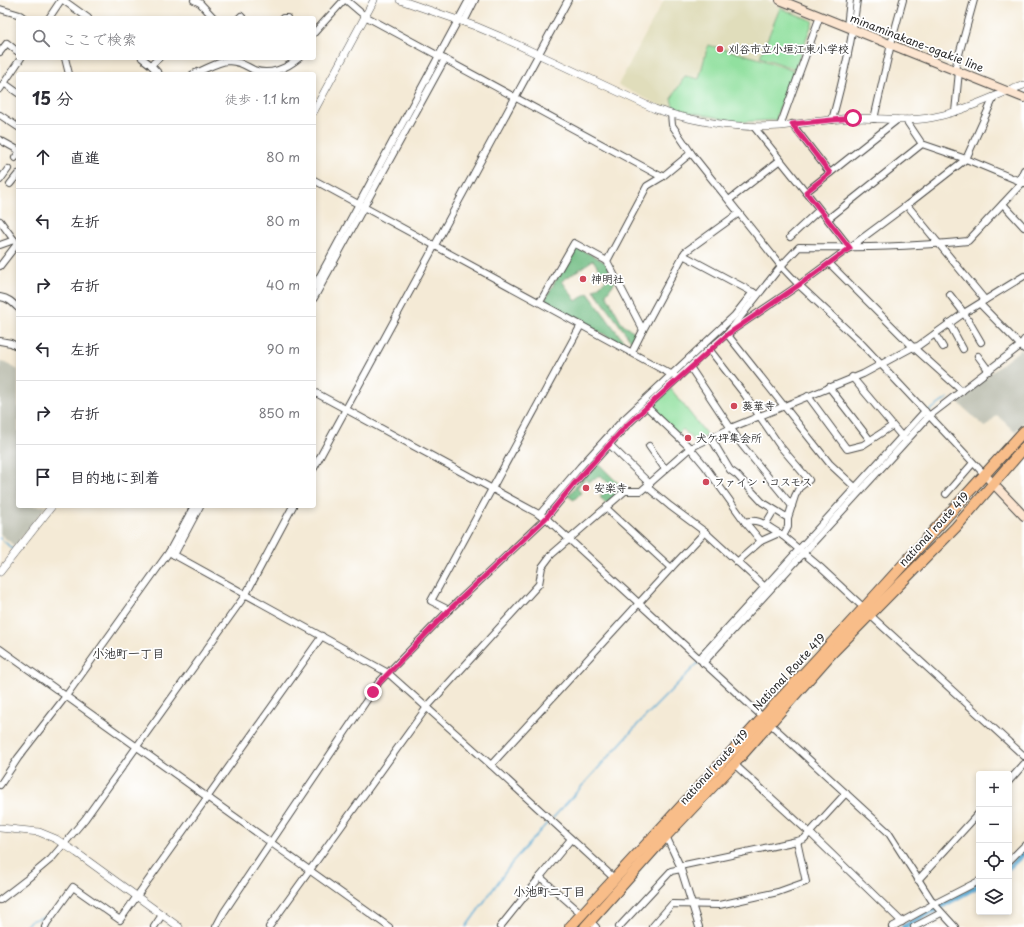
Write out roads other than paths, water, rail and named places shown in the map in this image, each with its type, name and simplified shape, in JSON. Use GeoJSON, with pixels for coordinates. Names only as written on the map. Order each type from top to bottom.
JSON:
{"type":"FeatureCollection","features":[{"type":"Feature","properties":{"kind":"highway","name":"National Route 419"},"geometry":{"type":"LineString","coordinates":[[570,927],[867,612],[984,474],[1024,431]]}},
{"type":"Feature","properties":{"kind":"highway","name":"national route 419"},"geometry":{"type":"LineString","coordinates":[[867,612],[956,527],[1024,448]]}},
{"type":"Feature","properties":{"kind":"highway","name":"national route 419"},"geometry":{"type":"LineString","coordinates":[[590,925],[666,836],[734,764],[766,720]]}},
{"type":"Feature","properties":{"kind":"main road","name":"minaminakane-ogakie line"},"geometry":{"type":"LineString","coordinates":[[780,0],[1024,98]]}},
{"type":"Feature","properties":{"kind":"main road"},"geometry":{"type":"LineString","coordinates":[[984,474],[1024,516]]}},
{"type":"Feature","properties":{"kind":"street"},"geometry":{"type":"LineString","coordinates":[[50,16],[62,0],[85,16]]}},
{"type":"Feature","properties":{"kind":"street"},"geometry":{"type":"LineString","coordinates":[[316,31],[345,0],[365,16],[662,177]]}},
{"type":"Feature","properties":{"kind":"street"},"geometry":{"type":"LineString","coordinates":[[316,105],[374,0]]}},
{"type":"Feature","properties":{"kind":"street"},"geometry":{"type":"LineString","coordinates":[[400,0],[461,21],[501,37],[655,109],[671,114],[743,127],[780,126],[853,118],[897,120],[932,118],[954,112],[1024,85]]}},
{"type":"Feature","properties":{"kind":"street"},"geometry":{"type":"LineString","coordinates":[[316,294],[361,206],[461,21],[469,0]]}},
{"type":"Feature","properties":{"kind":"street"},"geometry":{"type":"LineString","coordinates":[[461,21],[476,0]]}},
{"type":"Feature","properties":{"kind":"street"},"geometry":{"type":"LineString","coordinates":[[316,464],[436,246],[568,0]]}},
{"type":"Feature","properties":{"kind":"street"},"geometry":{"type":"LineString","coordinates":[[832,120],[845,72],[850,29],[850,0]]}},
{"type":"Feature","properties":{"kind":"street"},"geometry":{"type":"LineString","coordinates":[[850,29],[857,0]]}},
{"type":"Feature","properties":{"kind":"street"},"geometry":{"type":"LineString","coordinates":[[874,119],[891,44],[903,0]]}},
{"type":"Feature","properties":{"kind":"street"},"geometry":{"type":"LineString","coordinates":[[954,112],[957,70],[974,0]]}},
{"type":"Feature","properties":{"kind":"street"},"geometry":{"type":"LineString","coordinates":[[199,1],[212,16]]}},
{"type":"Feature","properties":{"kind":"street"},"geometry":{"type":"LineString","coordinates":[[0,9],[21,16]]}},
{"type":"Feature","properties":{"kind":"street"},"geometry":{"type":"LineString","coordinates":[[780,126],[820,16]]}},
{"type":"Feature","properties":{"kind":"street"},"geometry":{"type":"LineString","coordinates":[[0,40],[6,45],[7,43],[16,50]]}},
{"type":"Feature","properties":{"kind":"street"},"geometry":{"type":"LineString","coordinates":[[0,52],[6,45]]}},
{"type":"Feature","properties":{"kind":"street"},"geometry":{"type":"LineString","coordinates":[[0,89],[20,60]]}},
{"type":"Feature","properties":{"kind":"street"},"geometry":{"type":"LineString","coordinates":[[66,60],[68,72]]}},
{"type":"Feature","properties":{"kind":"street"},"geometry":{"type":"LineString","coordinates":[[145,60],[157,72]]}},
{"type":"Feature","properties":{"kind":"street"},"geometry":{"type":"LineString","coordinates":[[151,65],[157,60]]}},
{"type":"Feature","properties":{"kind":"street"},"geometry":{"type":"LineString","coordinates":[[199,72],[226,61],[242,60],[254,70],[261,72]]}},
{"type":"Feature","properties":{"kind":"street"},"geometry":{"type":"LineString","coordinates":[[270,72],[281,70],[298,60]]}},
{"type":"Feature","properties":{"kind":"street"},"geometry":{"type":"LineString","coordinates":[[4,83],[16,92]]}},
{"type":"Feature","properties":{"kind":"street"},"geometry":{"type":"LineString","coordinates":[[216,927],[224,912],[270,842],[380,682],[388,673],[449,610],[546,518],[573,485],[627,425],[709,349],[850,248],[966,158],[994,97]]}},
{"type":"Feature","properties":{"kind":"street"},"geometry":{"type":"LineString","coordinates":[[671,114],[672,125],[691,153],[781,266],[799,285],[860,342],[984,474]]}},
{"type":"Feature","properties":{"kind":"street"},"geometry":{"type":"LineString","coordinates":[[0,115],[16,126]]}},
{"type":"Feature","properties":{"kind":"street"},"geometry":{"type":"LineString","coordinates":[[806,192],[897,120]]}},
{"type":"Feature","properties":{"kind":"street"},"geometry":{"type":"LineString","coordinates":[[906,120],[922,144],[966,158],[1023,182]]}},
{"type":"Feature","properties":{"kind":"street"},"geometry":{"type":"LineString","coordinates":[[792,124],[830,173]]}},
{"type":"Feature","properties":{"kind":"street"},"geometry":{"type":"LineString","coordinates":[[754,127],[850,248]]}},
{"type":"Feature","properties":{"kind":"street"},"geometry":{"type":"LineString","coordinates":[[0,140],[16,149]]}},
{"type":"Feature","properties":{"kind":"street"},"geometry":{"type":"LineString","coordinates":[[828,219],[922,144]]}},
{"type":"Feature","properties":{"kind":"street"},"geometry":{"type":"LineString","coordinates":[[607,261],[647,186],[662,177],[691,153]]}},
{"type":"Feature","properties":{"kind":"street"},"geometry":{"type":"LineString","coordinates":[[729,200],[780,160]]}},
{"type":"Feature","properties":{"kind":"street"},"geometry":{"type":"LineString","coordinates":[[0,180],[8,169]]}},
{"type":"Feature","properties":{"kind":"street"},"geometry":{"type":"LineString","coordinates":[[540,515],[580,466],[605,440],[734,316],[799,247],[850,248],[940,244],[968,241],[1023,182],[1024,170]]}},
{"type":"Feature","properties":{"kind":"street"},"geometry":{"type":"LineString","coordinates":[[10,184],[16,176]]}},
{"type":"Feature","properties":{"kind":"street"},"geometry":{"type":"LineString","coordinates":[[316,181],[678,378]]}},
{"type":"Feature","properties":{"kind":"street"},"geometry":{"type":"LineString","coordinates":[[1003,204],[1024,227]]}},
{"type":"Feature","properties":{"kind":"street"},"geometry":{"type":"LineString","coordinates":[[907,205],[985,300]]}},
{"type":"Feature","properties":{"kind":"street"},"geometry":{"type":"LineString","coordinates":[[316,283],[361,206]]}},
{"type":"Feature","properties":{"kind":"street"},"geometry":{"type":"LineString","coordinates":[[790,237],[819,210]]}},
{"type":"Feature","properties":{"kind":"street"},"geometry":{"type":"LineString","coordinates":[[632,352],[685,252],[739,213]]}},
{"type":"Feature","properties":{"kind":"street"},"geometry":{"type":"LineString","coordinates":[[0,221],[16,242]]}},
{"type":"Feature","properties":{"kind":"street"},"geometry":{"type":"LineString","coordinates":[[0,245],[16,242]]}},
{"type":"Feature","properties":{"kind":"street"},"geometry":{"type":"LineString","coordinates":[[0,266],[16,242]]}},
{"type":"Feature","properties":{"kind":"street"},"geometry":{"type":"LineString","coordinates":[[540,302],[574,243],[607,261],[644,330]]}},
{"type":"Feature","properties":{"kind":"street"},"geometry":{"type":"LineString","coordinates":[[683,255],[756,294]]}},
{"type":"Feature","properties":{"kind":"street"},"geometry":{"type":"LineString","coordinates":[[829,263],[913,347],[961,390]]}},
{"type":"Feature","properties":{"kind":"street"},"geometry":{"type":"LineString","coordinates":[[269,927],[427,707],[539,584],[542,567],[551,555],[625,491],[641,491],[690,448],[882,365],[913,347],[918,346],[964,313],[1024,276]]}},
{"type":"Feature","properties":{"kind":"street"},"geometry":{"type":"LineString","coordinates":[[728,334],[756,294]]}},
{"type":"Feature","properties":{"kind":"street"},"geometry":{"type":"LineString","coordinates":[[950,295],[964,313],[981,342]]}},
{"type":"Feature","properties":{"kind":"street"},"geometry":{"type":"LineString","coordinates":[[0,297],[11,301],[16,306]]}},
{"type":"Feature","properties":{"kind":"street"},"geometry":{"type":"LineString","coordinates":[[701,661],[927,413],[1023,345],[980,304]]}},
{"type":"Feature","properties":{"kind":"street"},"geometry":{"type":"LineString","coordinates":[[949,323],[963,349]]}},
{"type":"Feature","properties":{"kind":"street"},"geometry":{"type":"LineString","coordinates":[[449,610],[431,601],[581,324]]}},
{"type":"Feature","properties":{"kind":"street"},"geometry":{"type":"LineString","coordinates":[[728,334],[830,464],[857,489]]}},
{"type":"Feature","properties":{"kind":"street"},"geometry":{"type":"LineString","coordinates":[[934,334],[943,347]]}},
{"type":"Feature","properties":{"kind":"street"},"geometry":{"type":"LineString","coordinates":[[0,341],[11,343],[16,346]]}},
{"type":"Feature","properties":{"kind":"street"},"geometry":{"type":"LineString","coordinates":[[709,349],[761,416],[780,446],[809,480],[799,488],[788,518],[788,527],[781,535],[761,541],[737,562]]}},
{"type":"Feature","properties":{"kind":"street"},"geometry":{"type":"LineString","coordinates":[[978,356],[987,370]]}},
{"type":"Feature","properties":{"kind":"street"},"geometry":{"type":"LineString","coordinates":[[690,367],[731,429],[754,460],[792,506]]}},
{"type":"Feature","properties":{"kind":"street"},"geometry":{"type":"LineString","coordinates":[[852,377],[904,439]]}},
{"type":"Feature","properties":{"kind":"street"},"geometry":{"type":"LineString","coordinates":[[829,387],[870,440]]}},
{"type":"Feature","properties":{"kind":"street"},"geometry":{"type":"LineString","coordinates":[[316,393],[546,518],[891,835],[934,904],[955,927]]}},
{"type":"Feature","properties":{"kind":"street"},"geometry":{"type":"LineString","coordinates":[[808,396],[848,449],[862,445],[892,426]]}},
{"type":"Feature","properties":{"kind":"street"},"geometry":{"type":"LineString","coordinates":[[647,407],[690,448],[761,541]]}},
{"type":"Feature","properties":{"kind":"street"},"geometry":{"type":"LineString","coordinates":[[711,438],[730,470],[737,475],[762,502],[788,518]]}},
{"type":"Feature","properties":{"kind":"street"},"geometry":{"type":"LineString","coordinates":[[609,444],[670,506],[705,532],[767,588]]}},
{"type":"Feature","properties":{"kind":"street"},"geometry":{"type":"LineString","coordinates":[[649,446],[665,469]]}},
{"type":"Feature","properties":{"kind":"street"},"geometry":{"type":"LineString","coordinates":[[946,494],[973,463]]}},
{"type":"Feature","properties":{"kind":"street"},"geometry":{"type":"LineString","coordinates":[[0,572],[50,508]]}},
{"type":"Feature","properties":{"kind":"street"},"geometry":{"type":"LineString","coordinates":[[172,553],[193,508]]}},
{"type":"Feature","properties":{"kind":"street"},"geometry":{"type":"LineString","coordinates":[[0,785],[172,553],[199,508]]}},
{"type":"Feature","properties":{"kind":"street"},"geometry":{"type":"LineString","coordinates":[[0,900],[46,863],[85,819],[246,594],[292,508]]}},
{"type":"Feature","properties":{"kind":"street"},"geometry":{"type":"LineString","coordinates":[[606,508],[671,568]]}},
{"type":"Feature","properties":{"kind":"street"},"geometry":{"type":"LineString","coordinates":[[765,525],[774,510]]}},
{"type":"Feature","properties":{"kind":"street"},"geometry":{"type":"LineString","coordinates":[[745,522],[757,520],[781,535],[801,551],[1024,756]]}},
{"type":"Feature","properties":{"kind":"street"},"geometry":{"type":"LineString","coordinates":[[491,765],[705,532]]}},
{"type":"Feature","properties":{"kind":"street"},"geometry":{"type":"LineString","coordinates":[[172,553],[388,673],[615,879]]}},
{"type":"Feature","properties":{"kind":"street"},"geometry":{"type":"LineString","coordinates":[[45,927],[73,887],[120,920],[134,895],[208,797],[322,636]]}},
{"type":"Feature","properties":{"kind":"street"},"geometry":{"type":"LineString","coordinates":[[0,649],[389,927]]}},
{"type":"Feature","properties":{"kind":"street"},"geometry":{"type":"LineString","coordinates":[[734,764],[810,833],[902,922]]}},
{"type":"Feature","properties":{"kind":"street"},"geometry":{"type":"LineString","coordinates":[[1012,778],[1024,764]]}},
{"type":"Feature","properties":{"kind":"street"},"geometry":{"type":"LineString","coordinates":[[619,927],[671,871],[681,867],[804,839],[846,793]]}},
{"type":"Feature","properties":{"kind":"street"},"geometry":{"type":"LineString","coordinates":[[918,880],[976,816]]}},
{"type":"Feature","properties":{"kind":"street"},"geometry":{"type":"LineString","coordinates":[[0,828],[40,832],[46,834],[63,844],[178,927]]}},
{"type":"Feature","properties":{"kind":"street"},"geometry":{"type":"LineString","coordinates":[[666,836],[681,867],[699,927]]}},
{"type":"Feature","properties":{"kind":"street"},"geometry":{"type":"LineString","coordinates":[[500,927],[571,839]]}},
{"type":"Feature","properties":{"kind":"street"},"geometry":{"type":"LineString","coordinates":[[652,927],[672,904],[719,905],[778,892],[806,882],[797,841]]}},
{"type":"Feature","properties":{"kind":"street"},"geometry":{"type":"LineString","coordinates":[[1012,858],[1024,846]]}},
{"type":"Feature","properties":{"kind":"street"},"geometry":{"type":"LineString","coordinates":[[540,877],[582,914]]}},
{"type":"Feature","properties":{"kind":"street"},"geometry":{"type":"LineString","coordinates":[[892,927],[976,883]]}},
{"type":"Feature","properties":{"kind":"street"},"geometry":{"type":"LineString","coordinates":[[914,927],[941,913]]}},
{"type":"Feature","properties":{"kind":"street"},"geometry":{"type":"LineString","coordinates":[[154,927],[162,915]]}},
{"type":"Feature","properties":{"kind":"waterway"},"geometry":{"type":"LineString","coordinates":[[929,411],[948,398]]}},
{"type":"Feature","properties":{"kind":"waterway"},"geometry":{"type":"LineString","coordinates":[[910,432],[925,416]]}},
{"type":"Feature","properties":{"kind":"waterway"},"geometry":{"type":"LineString","coordinates":[[0,538],[13,549]]}},
{"type":"Feature","properties":{"kind":"waterway"},"geometry":{"type":"LineString","coordinates":[[553,818],[640,722],[699,662]]}},
{"type":"Feature","properties":{"kind":"waterway"},"geometry":{"type":"LineString","coordinates":[[466,927],[514,860],[550,820]]}},
{"type":"Feature","properties":{"kind":"waterway"},"geometry":{"type":"LineString","coordinates":[[1012,864],[1024,853]]}},
{"type":"Feature","properties":{"kind":"waterway"},"geometry":{"type":"LineString","coordinates":[[904,927],[976,887]]}},
{"type":"Feature","properties":{"kind":"waterway"},"geometry":{"type":"LineString","coordinates":[[113,912],[120,915]]}},
{"type":"Feature","properties":{"kind":"waterway"},"geometry":{"type":"LineString","coordinates":[[25,927],[30,921],[50,915]]}},
{"type":"Feature","properties":{"kind":"place","name":"刈谷市立小垣江東小学校"},"geometry":{"type":"Point","coordinates":[720,49]}},
{"type":"Feature","properties":{"kind":"place","name":"神明社"},"geometry":{"type":"Point","coordinates":[583,279]}},
{"type":"Feature","properties":{"kind":"place","name":"葵華寺"},"geometry":{"type":"Point","coordinates":[734,406]}},
{"type":"Feature","properties":{"kind":"place","name":"犬ケ坪集会所"},"geometry":{"type":"Point","coordinates":[688,438]}},
{"type":"Feature","properties":{"kind":"place","name":"ファイン・コスモス"},"geometry":{"type":"Point","coordinates":[706,482]}},
{"type":"Feature","properties":{"kind":"place","name":"安楽寺"},"geometry":{"type":"Point","coordinates":[586,488]}},
{"type":"Feature","properties":{"kind":"district","name":"小池町一丁目"},"geometry":{"type":"Point","coordinates":[128,654]}},
{"type":"Feature","properties":{"kind":"district","name":"小池町二丁目"},"geometry":{"type":"Point","coordinates":[549,892]}}]}
